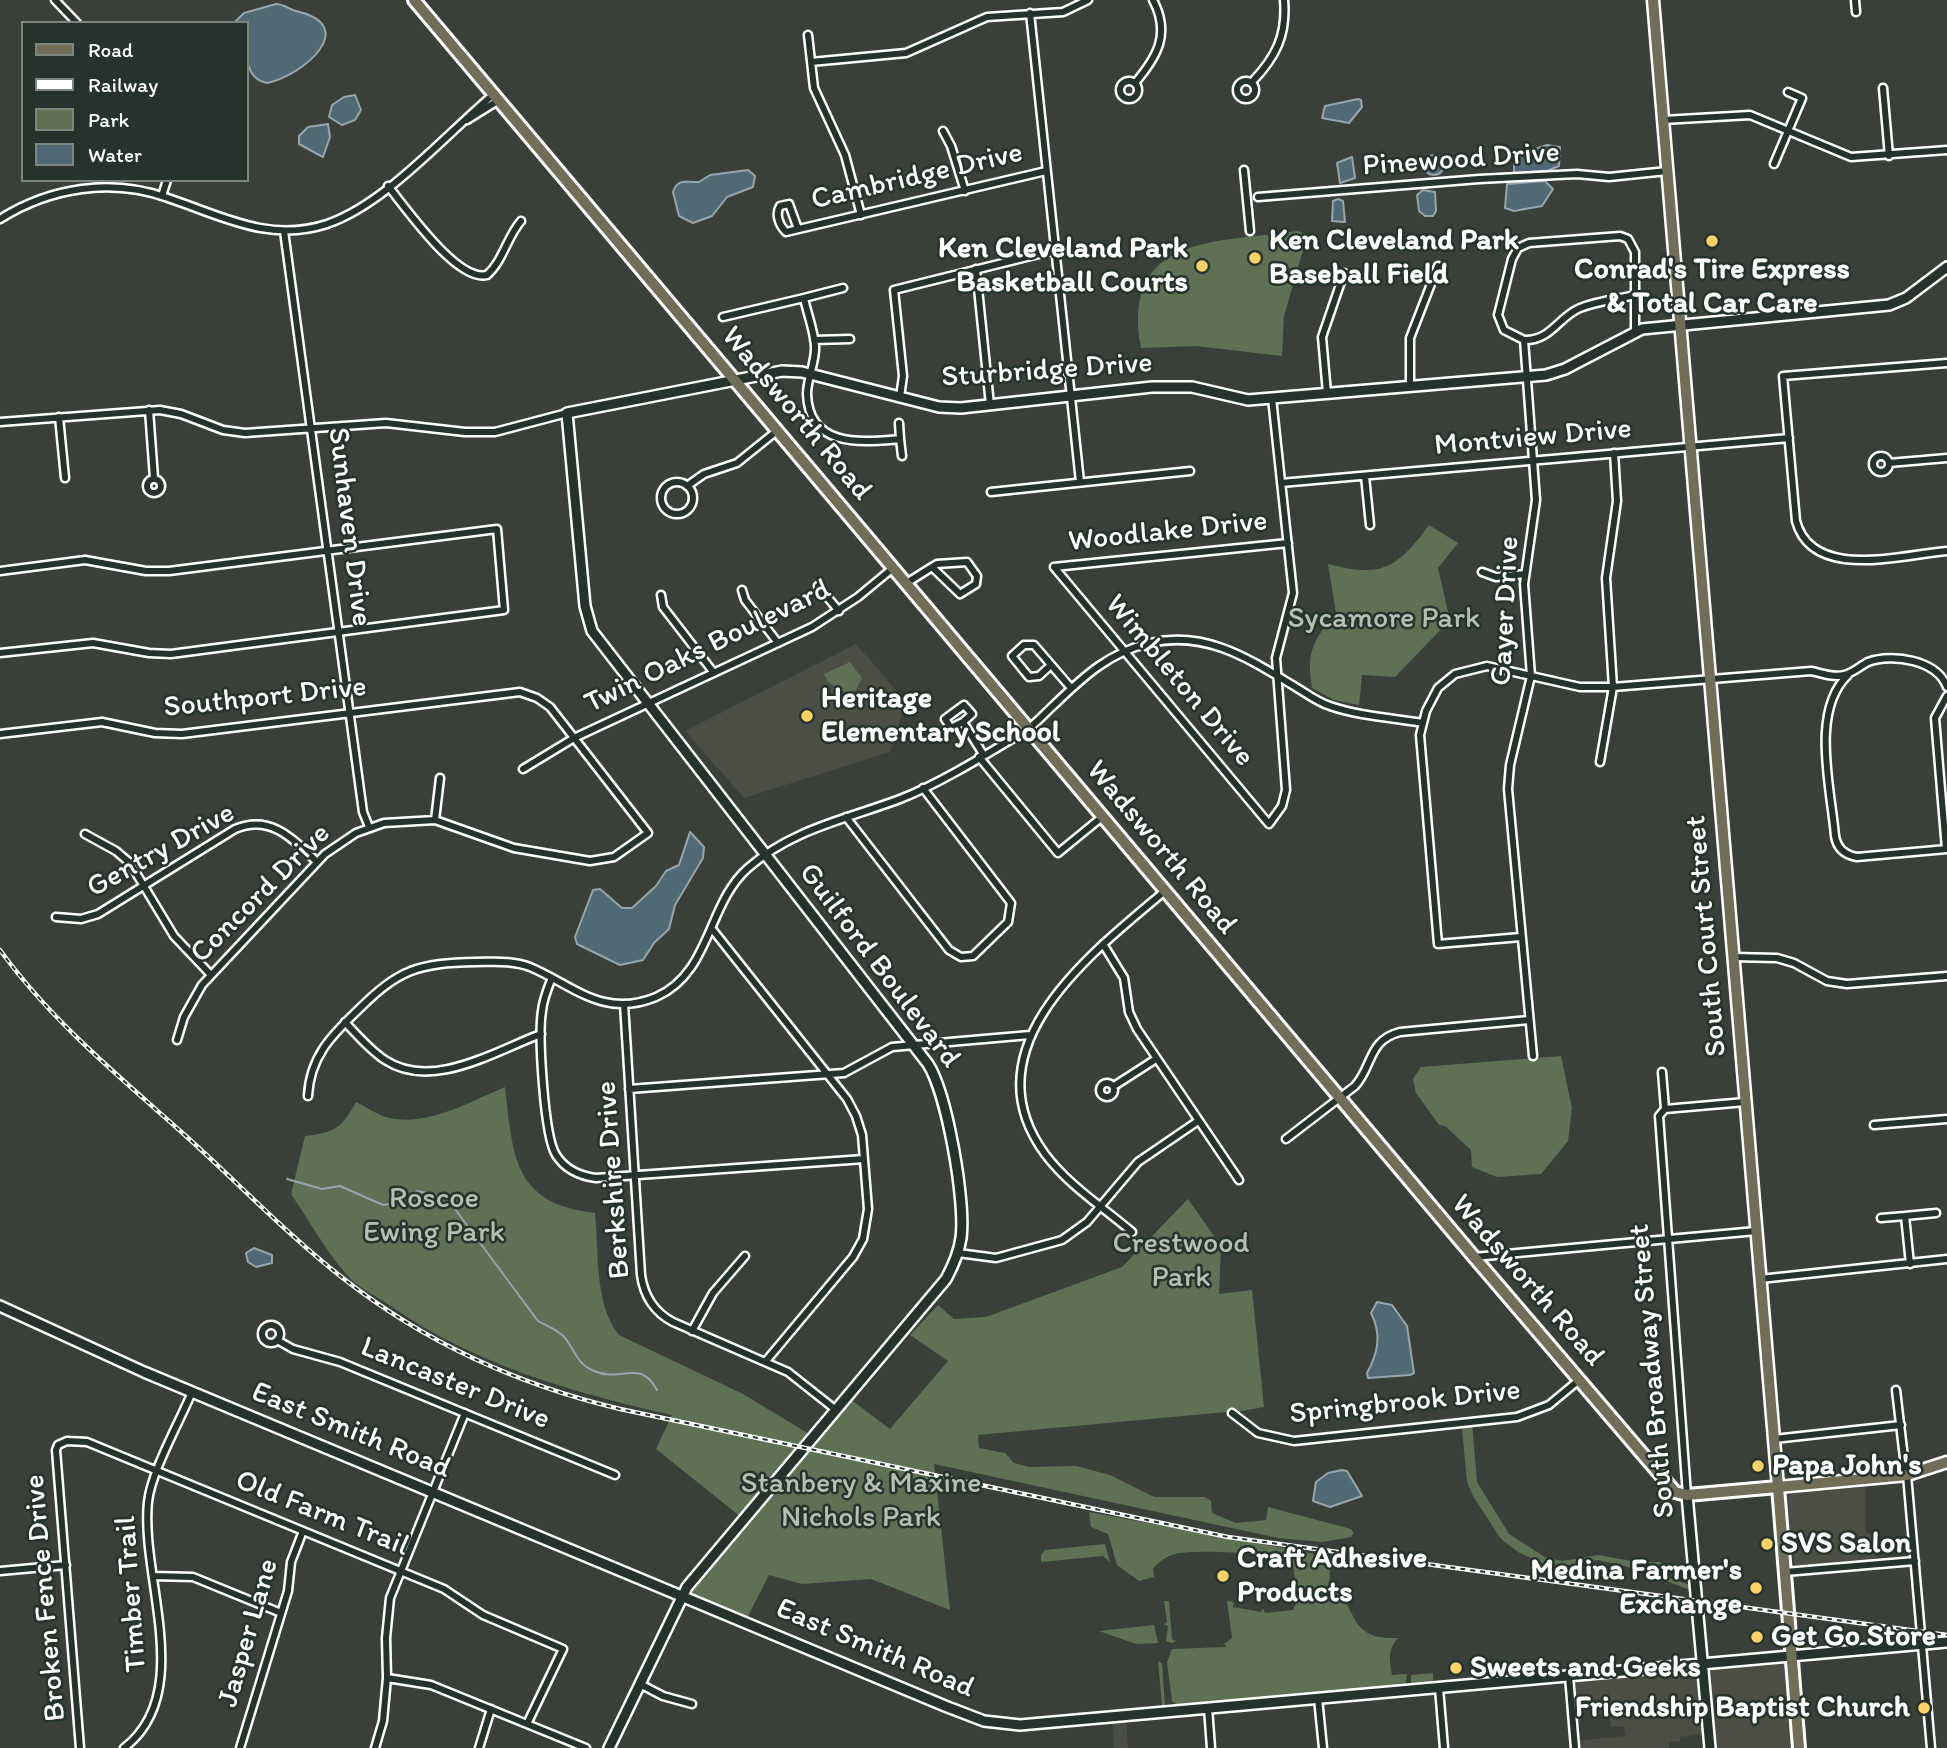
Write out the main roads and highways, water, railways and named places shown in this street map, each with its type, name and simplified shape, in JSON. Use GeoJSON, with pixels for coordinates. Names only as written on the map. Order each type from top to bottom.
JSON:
{"type":"FeatureCollection","features":[{"type":"Feature","properties":{"kind":"highway","name":"Wadsworth Road"},"geometry":{"type":"LineString","coordinates":[[414,0],[1340,1099],[1675,1492],[1687,1495],[1778,1487]]}},
{"type":"Feature","properties":{"kind":"highway","name":"South Court Street"},"geometry":{"type":"LineString","coordinates":[[1778,1487],[1799,1748]]}},
{"type":"Feature","properties":{"kind":"main road","name":"South Court Street"},"geometry":{"type":"LineString","coordinates":[[1653,0],[1778,1487]]}},
{"type":"Feature","properties":{"kind":"main road"},"geometry":{"type":"LineString","coordinates":[[1778,1487],[1907,1475],[1947,1462]]}},
{"type":"Feature","properties":{"kind":"water"},"geometry":{"type":"Polygon","coordinates":[[[281,5],[315,18],[324,28],[325,39],[319,50],[296,71],[267,83],[258,80],[249,67],[248,21],[236,21],[244,13],[281,5]]]}},
{"type":"Feature","properties":{"kind":"water"},"geometry":{"type":"Polygon","coordinates":[[[355,95],[361,110],[355,120],[342,125],[329,117],[332,105],[344,97],[355,95]]]}},
{"type":"Feature","properties":{"kind":"water"},"geometry":{"type":"Polygon","coordinates":[[[1361,100],[1362,107],[1349,123],[1322,118],[1325,106],[1361,100]]]}},
{"type":"Feature","properties":{"kind":"water"},"geometry":{"type":"Polygon","coordinates":[[[328,124],[330,137],[323,157],[299,144],[299,136],[308,127],[328,124]]]}},
{"type":"Feature","properties":{"kind":"water"},"geometry":{"type":"Polygon","coordinates":[[[1547,145],[1560,147],[1559,166],[1547,171],[1514,173],[1514,156],[1547,145]]]}},
{"type":"Feature","properties":{"kind":"water"},"geometry":{"type":"Polygon","coordinates":[[[1434,155],[1441,158],[1444,165],[1441,172],[1434,175],[1427,172],[1424,165],[1427,158],[1434,155]]]}},
{"type":"Feature","properties":{"kind":"water"},"geometry":{"type":"Polygon","coordinates":[[[1352,157],[1355,178],[1340,183],[1337,163],[1352,157]]]}},
{"type":"Feature","properties":{"kind":"water"},"geometry":{"type":"Polygon","coordinates":[[[748,170],[755,176],[753,187],[727,197],[712,216],[693,223],[679,216],[673,192],[677,184],[699,182],[710,175],[748,170]]]}},
{"type":"Feature","properties":{"kind":"water"},"geometry":{"type":"Polygon","coordinates":[[[1545,181],[1553,189],[1542,206],[1514,211],[1505,208],[1507,184],[1545,181]]]}},
{"type":"Feature","properties":{"kind":"water"},"geometry":{"type":"Polygon","coordinates":[[[1423,190],[1435,192],[1436,211],[1433,216],[1425,216],[1419,211],[1417,195],[1423,190]]]}},
{"type":"Feature","properties":{"kind":"water"},"geometry":{"type":"Polygon","coordinates":[[[1333,201],[1343,201],[1345,222],[1332,221],[1333,201]]]}},
{"type":"Feature","properties":{"kind":"water"},"geometry":{"type":"Polygon","coordinates":[[[690,832],[704,847],[703,858],[675,905],[669,929],[654,943],[643,960],[620,965],[577,944],[575,937],[593,890],[600,889],[622,908],[632,908],[656,886],[666,871],[679,865],[690,832]]]}},
{"type":"Feature","properties":{"kind":"water"},"geometry":{"type":"Polygon","coordinates":[[[254,1248],[272,1255],[272,1263],[256,1267],[248,1262],[246,1253],[254,1248]]]}},
{"type":"Feature","properties":{"kind":"water"},"geometry":{"type":"Polygon","coordinates":[[[1377,1302],[1392,1305],[1407,1326],[1414,1373],[1410,1375],[1368,1378],[1367,1373],[1377,1343],[1377,1328],[1371,1313],[1377,1302]]]}},
{"type":"Feature","properties":{"kind":"water"},"geometry":{"type":"Polygon","coordinates":[[[1347,1471],[1362,1496],[1330,1507],[1313,1501],[1316,1482],[1328,1473],[1347,1471]]]}},
{"type":"Feature","properties":{"kind":"waterway"},"geometry":{"type":"LineString","coordinates":[[287,1179],[322,1189],[340,1186],[383,1205],[397,1203],[417,1191],[446,1197],[538,1321],[563,1336],[584,1365],[603,1374],[644,1375],[657,1390]]}},
{"type":"Feature","properties":{"kind":"railway"},"geometry":{"type":"LineString","coordinates":[[0,950],[42,1001],[88,1048],[284,1228],[344,1279],[375,1302],[441,1342],[546,1388],[620,1409],[1228,1537],[1947,1635]]}},
{"type":"Feature","properties":{"kind":"place","name":"Conrad's Tire Express & Total Car Care"},"geometry":{"type":"Point","coordinates":[1712,241]}},
{"type":"Feature","properties":{"kind":"place","name":"Ken Cleveland Park Baseball Field"},"geometry":{"type":"Point","coordinates":[1255,258]}},
{"type":"Feature","properties":{"kind":"place","name":"Ken Cleveland Park Basketball Courts"},"geometry":{"type":"Point","coordinates":[1202,266]}},
{"type":"Feature","properties":{"kind":"place","name":"Heritage Elementary School"},"geometry":{"type":"Point","coordinates":[807,716]}},
{"type":"Feature","properties":{"kind":"place","name":"Papa John's"},"geometry":{"type":"Point","coordinates":[1758,1466]}},
{"type":"Feature","properties":{"kind":"place","name":"SVS Salon"},"geometry":{"type":"Point","coordinates":[1767,1544]}},
{"type":"Feature","properties":{"kind":"place","name":"Craft Adhesive Products"},"geometry":{"type":"Point","coordinates":[1223,1576]}},
{"type":"Feature","properties":{"kind":"place","name":"Medina Farmer's Exchange"},"geometry":{"type":"Point","coordinates":[1756,1588]}},
{"type":"Feature","properties":{"kind":"place","name":"Get Go Store"},"geometry":{"type":"Point","coordinates":[1757,1637]}},
{"type":"Feature","properties":{"kind":"place","name":"Sweets and Geeks"},"geometry":{"type":"Point","coordinates":[1456,1668]}},
{"type":"Feature","properties":{"kind":"place","name":"Friendship Baptist Church"},"geometry":{"type":"Point","coordinates":[1924,1708]}},
{"type":"Feature","properties":{"kind":"park label","name":"Sycamore Park"},"geometry":{"type":"Point","coordinates":[1384,619]}},
{"type":"Feature","properties":{"kind":"park label","name":"Roscoe Ewing Park"},"geometry":{"type":"Point","coordinates":[434,1216]}},
{"type":"Feature","properties":{"kind":"park label","name":"Crestwood Park"},"geometry":{"type":"Point","coordinates":[1181,1261]}},
{"type":"Feature","properties":{"kind":"park label","name":"Stanbery & Maxine Nichols Park"},"geometry":{"type":"Point","coordinates":[861,1501]}}]}
